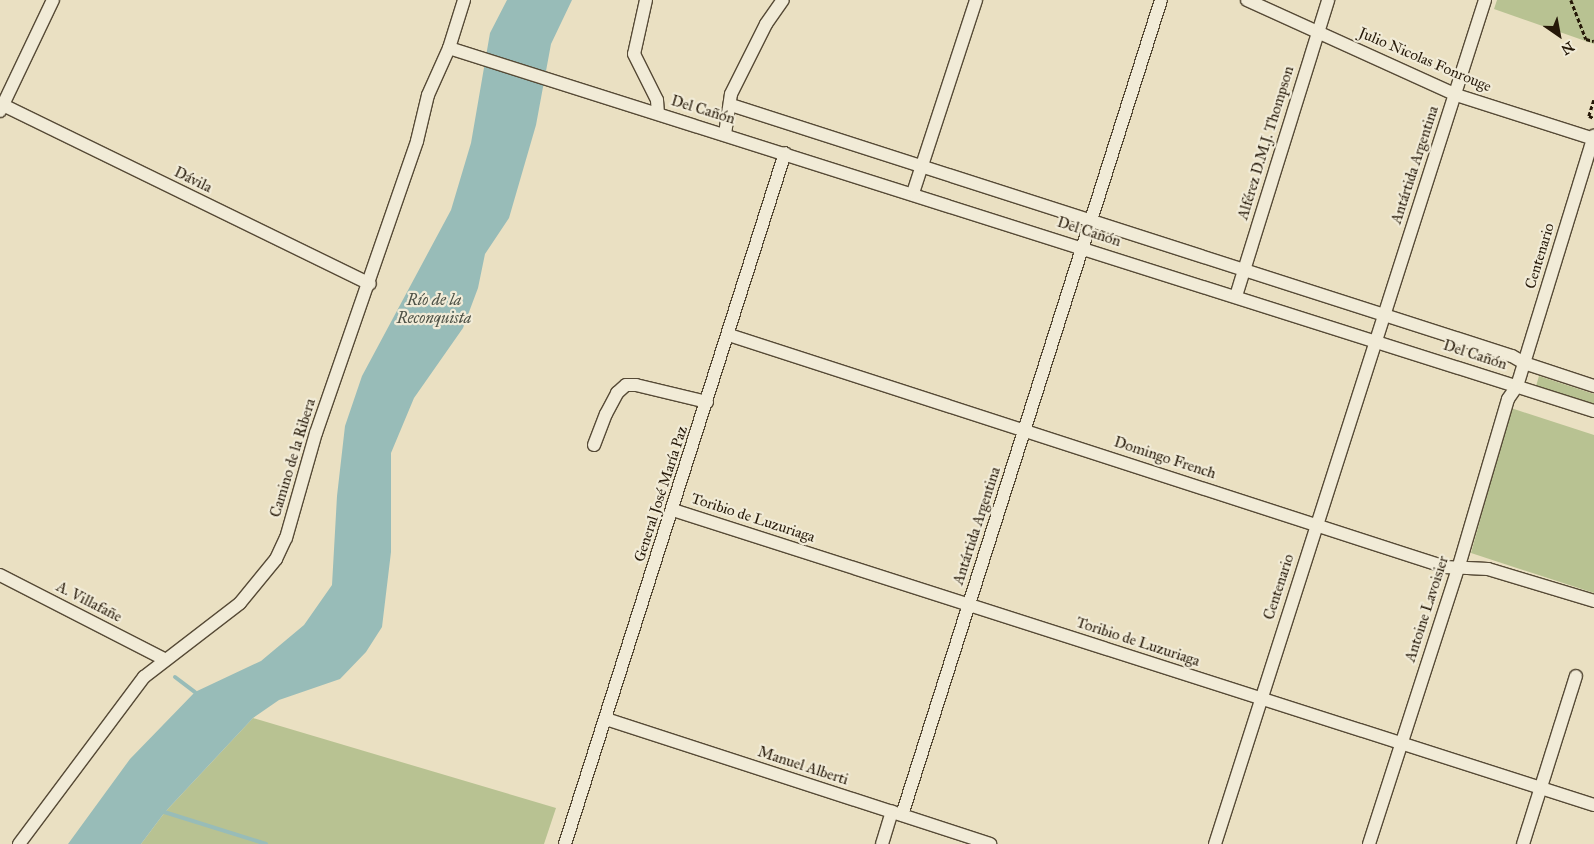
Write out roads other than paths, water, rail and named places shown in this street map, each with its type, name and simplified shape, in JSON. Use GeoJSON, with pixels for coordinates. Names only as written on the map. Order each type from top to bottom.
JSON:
{"type":"FeatureCollection","features":[{"type":"Feature","properties":{"kind":"street"},"geometry":{"type":"LineString","coordinates":[[2,108],[53,0]]}},
{"type":"Feature","properties":{"kind":"street","name":"Camino de la Ribera"},"geometry":{"type":"LineString","coordinates":[[18,844],[124,702],[164,659],[240,602],[276,559],[286,538],[316,433],[370,284],[418,141],[428,96],[449,48],[464,0]]}},
{"type":"Feature","properties":{"kind":"street"},"geometry":{"type":"LineString","coordinates":[[646,0],[634,54],[657,100],[658,112]]}},
{"type":"Feature","properties":{"kind":"street"},"geometry":{"type":"LineString","coordinates":[[725,134],[731,105],[731,94],[749,56],[783,0]]}},
{"type":"Feature","properties":{"kind":"street"},"geometry":{"type":"LineString","coordinates":[[913,193],[976,0]]}},
{"type":"Feature","properties":{"kind":"street","name":"Antártida Argentina"},"geometry":{"type":"LineString","coordinates":[[882,844],[897,813],[969,605],[1162,0]]}},
{"type":"Feature","properties":{"kind":"street","name":"Julio Nicolas Fonrouge"},"geometry":{"type":"LineString","coordinates":[[1247,0],[1456,95],[1594,138]]}},
{"type":"Feature","properties":{"kind":"street","name":"Alférez D.M.J. Thompson"},"geometry":{"type":"LineString","coordinates":[[1236,296],[1328,0]]}},
{"type":"Feature","properties":{"kind":"street","name":"Antártida Argentina"},"geometry":{"type":"LineString","coordinates":[[1377,341],[1382,315],[1486,0]]}},
{"type":"Feature","properties":{"kind":"street","name":"Del Cañón"},"geometry":{"type":"LineString","coordinates":[[449,48],[658,112],[1594,411]]}},
{"type":"Feature","properties":{"kind":"street","name":"Del Cañón"},"geometry":{"type":"LineString","coordinates":[[731,105],[1245,269],[1512,356],[1524,363],[1594,386]]}},
{"type":"Feature","properties":{"kind":"street","name":"Dávila"},"geometry":{"type":"LineString","coordinates":[[2,108],[370,284]]}},
{"type":"Feature","properties":{"kind":"street","name":"Centenario"},"geometry":{"type":"LineString","coordinates":[[1517,386],[1594,138]]}},
{"type":"Feature","properties":{"kind":"street","name":"General José María Paz"},"geometry":{"type":"LineString","coordinates":[[566,844],[729,335],[785,153]]}},
{"type":"Feature","properties":{"kind":"street","name":"Domingo French"},"geometry":{"type":"LineString","coordinates":[[729,335],[1458,569],[1488,569],[1594,601]]}},
{"type":"Feature","properties":{"kind":"street","name":"Centenario"},"geometry":{"type":"LineString","coordinates":[[1215,844],[1377,341]]}},
{"type":"Feature","properties":{"kind":"street"},"geometry":{"type":"LineString","coordinates":[[594,444],[610,407],[626,385],[636,385],[707,402]]}},
{"type":"Feature","properties":{"kind":"street","name":"Antoine Lavoisier"},"geometry":{"type":"LineString","coordinates":[[1369,844],[1458,569],[1508,399],[1517,386]]}},
{"type":"Feature","properties":{"kind":"street","name":"Toribio de Luzuriaga"},"geometry":{"type":"LineString","coordinates":[[673,510],[1594,805]]}},
{"type":"Feature","properties":{"kind":"street","name":"A. Villafañe"},"geometry":{"type":"LineString","coordinates":[[0,575],[164,659]]}},
{"type":"Feature","properties":{"kind":"street"},"geometry":{"type":"LineString","coordinates":[[1523,844],[1576,676]]}},
{"type":"Feature","properties":{"kind":"street","name":"Manuel Alberti"},"geometry":{"type":"LineString","coordinates":[[606,718],[990,844]]}},
{"type":"Feature","properties":{"kind":"water","name":"Río de la Reconquista"},"geometry":{"type":"Polygon","coordinates":[[[507,0],[572,0],[551,44],[536,125],[509,218],[485,254],[478,288],[463,328],[414,398],[391,453],[391,552],[382,627],[366,652],[340,679],[279,700],[253,718],[165,812],[141,844],[68,844],[130,759],[195,692],[261,661],[304,625],[332,585],[337,496],[345,426],[362,376],[451,210],[471,143],[490,33],[507,0]]]}},
{"type":"Feature","properties":{"kind":"waterway"},"geometry":{"type":"LineString","coordinates":[[175,677],[195,692]]}},
{"type":"Feature","properties":{"kind":"waterway"},"geometry":{"type":"LineString","coordinates":[[161,811],[266,844]]}}]}
